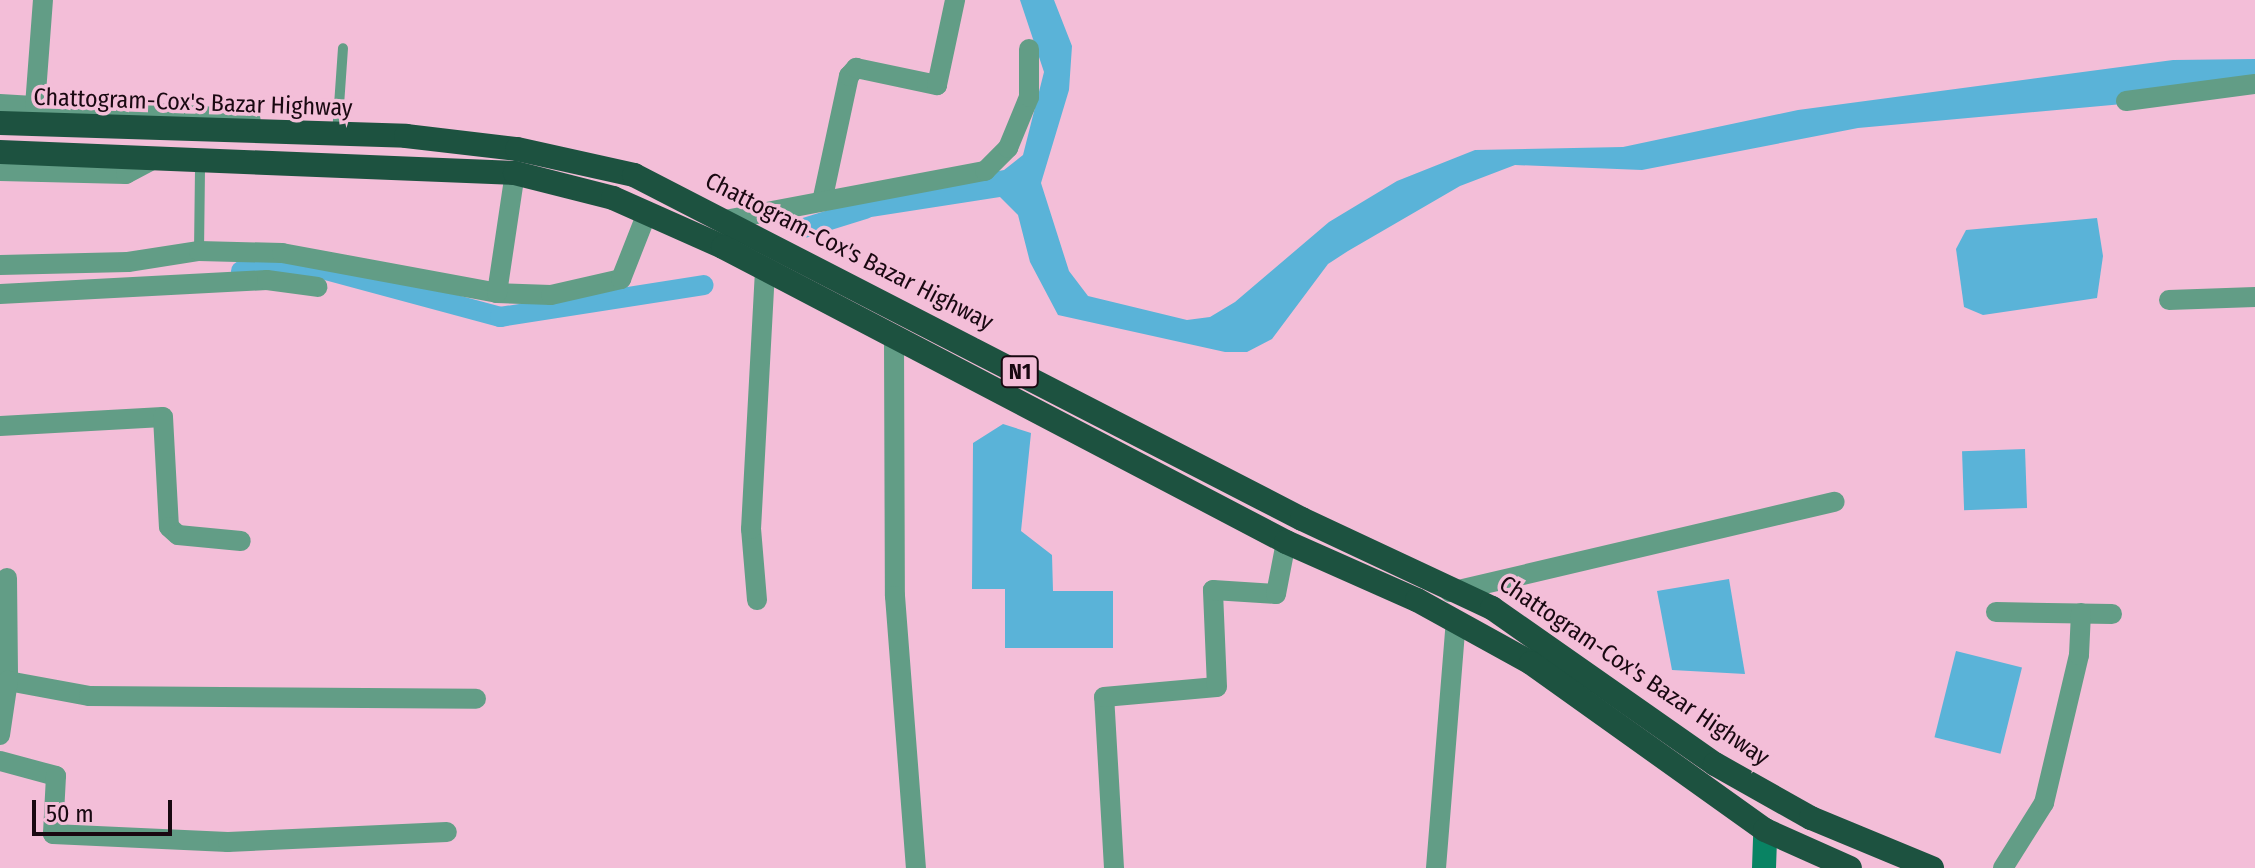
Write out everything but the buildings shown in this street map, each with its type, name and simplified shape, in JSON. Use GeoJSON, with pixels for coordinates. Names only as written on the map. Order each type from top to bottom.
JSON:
{"type":"FeatureCollection","features":[{"type":"Feature","properties":{"kind":"highway","name":"Chattogram-Cox's Bazar Highway"},"geometry":{"type":"LineString","coordinates":[[0,123],[339,137],[517,149],[634,175],[1302,519],[1457,591],[1715,764],[1811,818],[1932,868]]}},
{"type":"Feature","properties":{"kind":"highway"},"geometry":{"type":"LineString","coordinates":[[339,137],[349,164]]}},
{"type":"Feature","properties":{"kind":"highway","name":"N1"},"geometry":{"type":"LineString","coordinates":[[0,152],[200,163],[349,164],[515,173],[647,213],[1286,542],[1417,600],[1531,663],[1765,830],[1850,868]]}},
{"type":"Feature","properties":{"kind":"street"},"geometry":{"type":"LineString","coordinates":[[35,106],[43,0]]}},
{"type":"Feature","properties":{"kind":"street"},"geometry":{"type":"LineString","coordinates":[[823,197],[849,76],[856,68],[937,85],[955,0]]}},
{"type":"Feature","properties":{"kind":"street"},"geometry":{"type":"LineString","coordinates":[[725,220],[823,197],[997,164],[1029,97],[1029,49]]}},
{"type":"Feature","properties":{"kind":"street"},"geometry":{"type":"LineString","coordinates":[[2126,101],[2255,84]]}},
{"type":"Feature","properties":{"kind":"street"},"geometry":{"type":"LineString","coordinates":[[0,104],[316,122],[339,137]]}},
{"type":"Feature","properties":{"kind":"street"},"geometry":{"type":"LineString","coordinates":[[0,171],[126,174],[154,159]]}},
{"type":"Feature","properties":{"kind":"street"},"geometry":{"type":"LineString","coordinates":[[497,293],[515,173]]}},
{"type":"Feature","properties":{"kind":"street"},"geometry":{"type":"LineString","coordinates":[[0,265],[128,262],[199,251],[383,266],[497,293],[551,295],[621,279],[647,213]]}},
{"type":"Feature","properties":{"kind":"street"},"geometry":{"type":"LineString","coordinates":[[757,600],[751,529],[765,272]]}},
{"type":"Feature","properties":{"kind":"street"},"geometry":{"type":"LineString","coordinates":[[0,294],[267,280],[318,287]]}},
{"type":"Feature","properties":{"kind":"street"},"geometry":{"type":"LineString","coordinates":[[2169,300],[2255,297]]}},
{"type":"Feature","properties":{"kind":"street"},"geometry":{"type":"LineString","coordinates":[[894,340],[895,596],[916,868]]}},
{"type":"Feature","properties":{"kind":"street"},"geometry":{"type":"LineString","coordinates":[[0,426],[163,417],[169,527],[188,537],[241,541]]}},
{"type":"Feature","properties":{"kind":"street"},"geometry":{"type":"LineString","coordinates":[[1417,600],[1835,502]]}},
{"type":"Feature","properties":{"kind":"street"},"geometry":{"type":"LineString","coordinates":[[1114,868],[1104,697],[1217,687],[1213,590],[1276,594],[1286,542]]}},
{"type":"Feature","properties":{"kind":"street"},"geometry":{"type":"LineString","coordinates":[[0,735],[8,681],[10,629],[2,626],[7,578]]}},
{"type":"Feature","properties":{"kind":"street"},"geometry":{"type":"LineString","coordinates":[[1996,612],[2112,614]]}},
{"type":"Feature","properties":{"kind":"street"},"geometry":{"type":"LineString","coordinates":[[2003,868],[2044,803],[2079,655],[2081,613]]}},
{"type":"Feature","properties":{"kind":"street"},"geometry":{"type":"LineString","coordinates":[[1436,868],[1456,622]]}},
{"type":"Feature","properties":{"kind":"street"},"geometry":{"type":"LineString","coordinates":[[8,681],[89,696],[476,699]]}},
{"type":"Feature","properties":{"kind":"street"},"geometry":{"type":"LineString","coordinates":[[0,761],[56,776],[53,834],[228,842],[447,832]]}},
{"type":"Feature","properties":{"kind":"street"},"geometry":{"type":"LineString","coordinates":[[1764,868],[1765,830]]}},
{"type":"Feature","properties":{"kind":"lane"},"geometry":{"type":"LineString","coordinates":[[339,137],[343,48]]}},
{"type":"Feature","properties":{"kind":"lane"},"geometry":{"type":"LineString","coordinates":[[199,251],[200,163]]}},
{"type":"Feature","properties":{"kind":"water"},"geometry":{"type":"Polygon","coordinates":[[[1020,0],[1054,0],[1072,46],[1069,90],[1041,183],[1069,271],[1088,296],[1187,320],[1210,317],[1235,302],[1329,222],[1397,181],[1475,150],[1623,147],[1798,110],[2173,60],[2255,59],[2255,92],[1858,128],[1642,170],[1515,165],[1460,186],[1348,251],[1328,264],[1272,339],[1247,352],[1225,352],[1058,315],[1030,262],[1018,215],[1000,197],[852,220],[840,214],[864,196],[1004,170],[1023,155],[1044,72],[1020,0]]]}},
{"type":"Feature","properties":{"kind":"water"},"geometry":{"type":"Polygon","coordinates":[[[2097,218],[2103,256],[2097,298],[1983,315],[1964,307],[1956,249],[1966,230],[2097,218]]]}},
{"type":"Feature","properties":{"kind":"water"},"geometry":{"type":"Polygon","coordinates":[[[1003,424],[1031,433],[1021,531],[1052,555],[1053,591],[1113,591],[1113,648],[1005,648],[1005,589],[972,589],[973,443],[1003,424]]]}},
{"type":"Feature","properties":{"kind":"water"},"geometry":{"type":"Polygon","coordinates":[[[2025,449],[2027,508],[1964,510],[1962,451],[2025,449]]]}},
{"type":"Feature","properties":{"kind":"water"},"geometry":{"type":"Polygon","coordinates":[[[1729,579],[1745,674],[1672,670],[1657,591],[1729,579]]]}},
{"type":"Feature","properties":{"kind":"water"},"geometry":{"type":"Polygon","coordinates":[[[1956,651],[2022,667],[2000,754],[1934,737],[1956,651]]]}},
{"type":"Feature","properties":{"kind":"waterway"},"geometry":{"type":"LineString","coordinates":[[804,228],[865,209]]}},
{"type":"Feature","properties":{"kind":"waterway"},"geometry":{"type":"LineString","coordinates":[[241,271],[315,267],[500,317],[704,285]]}}]}
